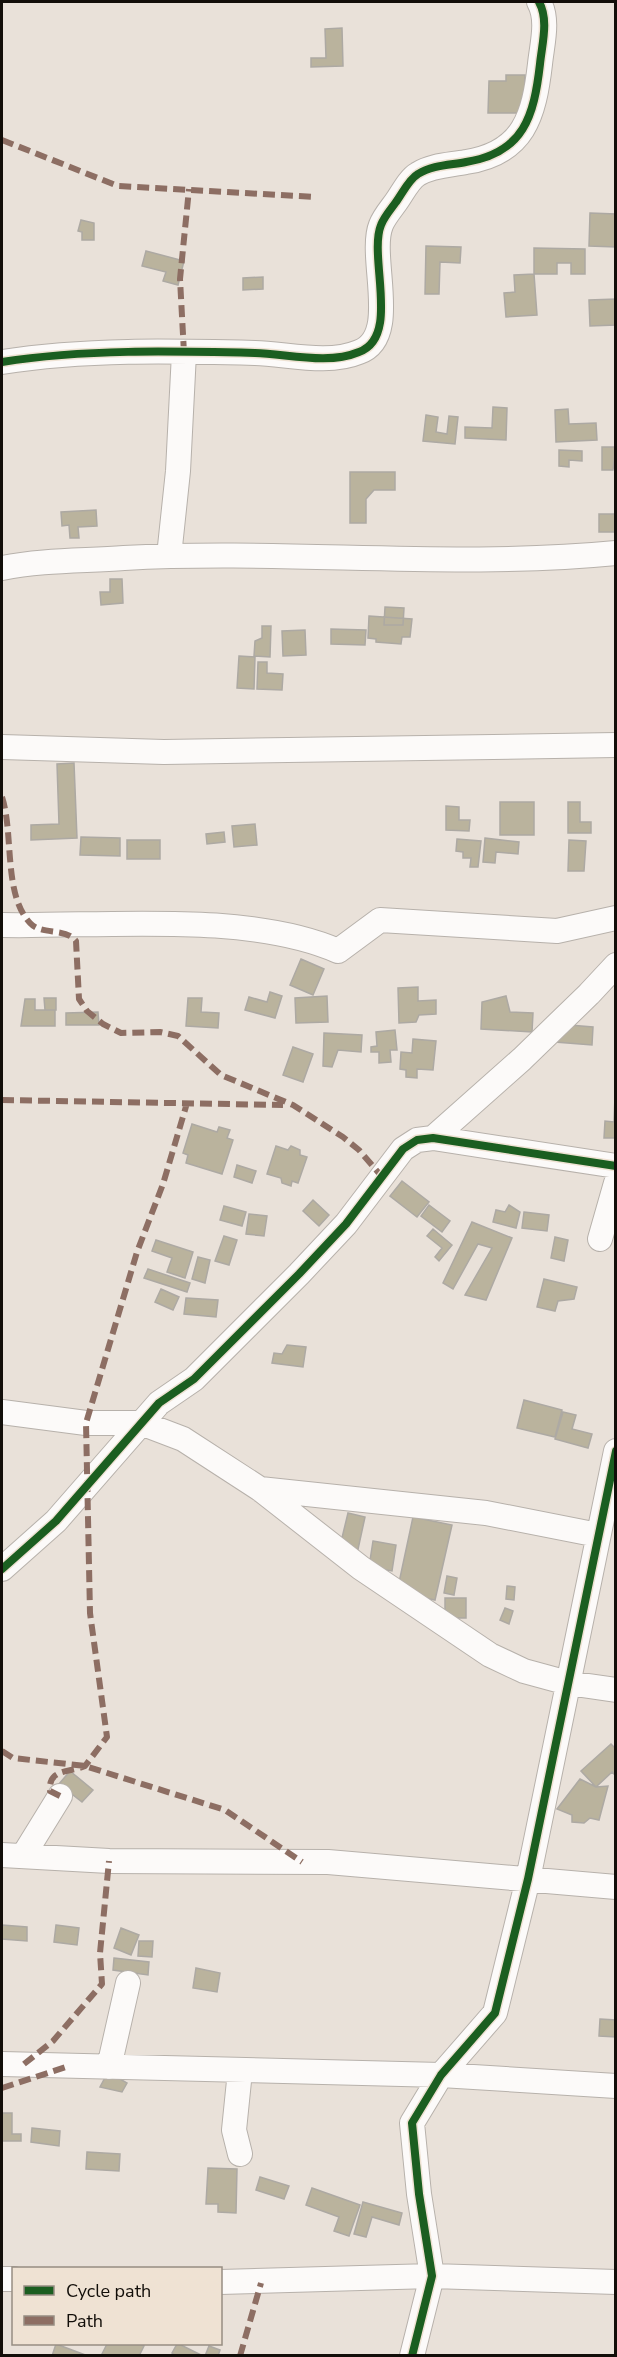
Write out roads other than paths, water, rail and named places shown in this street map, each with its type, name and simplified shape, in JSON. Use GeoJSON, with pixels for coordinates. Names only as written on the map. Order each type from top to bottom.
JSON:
{"type":"FeatureCollection","features":[{"type":"Feature","properties":{"kind":"street"},"geometry":{"type":"LineString","coordinates":[[2,362],[83,352],[256,353],[321,357],[360,352],[369,346],[377,336],[381,316],[378,241],[381,224],[416,175],[429,169],[488,159],[500,153],[522,132],[530,114],[538,80],[545,21],[539,2]]}},
{"type":"Feature","properties":{"kind":"street"},"geometry":{"type":"LineString","coordinates":[[169,556],[178,471],[184,354]]}},
{"type":"Feature","properties":{"kind":"street"},"geometry":{"type":"LineString","coordinates":[[2,568],[48,560],[169,556],[472,558],[615,553]]}},
{"type":"Feature","properties":{"kind":"street"},"geometry":{"type":"LineString","coordinates":[[2,747],[164,752],[615,745]]}},
{"type":"Feature","properties":{"kind":"street"},"geometry":{"type":"LineString","coordinates":[[2,925],[218,926],[312,940],[338,951],[380,920],[557,931],[615,918]]}},
{"type":"Feature","properties":{"kind":"street"},"geometry":{"type":"LineString","coordinates":[[433,1138],[522,1059],[590,994],[615,965]]}},
{"type":"Feature","properties":{"kind":"street"},"geometry":{"type":"LineString","coordinates":[[2,1569],[56,1521],[159,1403],[194,1379],[307,1266],[346,1224],[406,1145],[417,1140],[433,1138],[615,1166]]}},
{"type":"Feature","properties":{"kind":"street"},"geometry":{"type":"LineString","coordinates":[[600,1239],[615,1183]]}},
{"type":"Feature","properties":{"kind":"street"},"geometry":{"type":"LineString","coordinates":[[2,1412],[86,1423],[141,1423],[183,1439],[260,1489],[361,1568],[448,1628],[506,1663],[524,1671],[568,1683],[615,1690]]}},
{"type":"Feature","properties":{"kind":"street"},"geometry":{"type":"LineString","coordinates":[[412,2355],[432,2276],[419,2194],[412,2123],[441,2075],[495,2013],[528,1879],[615,1451]]}},
{"type":"Feature","properties":{"kind":"street"},"geometry":{"type":"LineString","coordinates":[[260,1489],[486,1514],[598,1535]]}},
{"type":"Feature","properties":{"kind":"street"},"geometry":{"type":"LineString","coordinates":[[12,1855],[60,1796]]}},
{"type":"Feature","properties":{"kind":"street"},"geometry":{"type":"LineString","coordinates":[[12,1855],[109,1861],[328,1862],[615,1887]]}},
{"type":"Feature","properties":{"kind":"street"},"geometry":{"type":"LineString","coordinates":[[109,2067],[128,1983]]}},
{"type":"Feature","properties":{"kind":"street"},"geometry":{"type":"LineString","coordinates":[[2,2064],[240,2072],[441,2075],[615,2086]]}},
{"type":"Feature","properties":{"kind":"street"},"geometry":{"type":"LineString","coordinates":[[240,2072],[234,2130],[240,2154]]}},
{"type":"Feature","properties":{"kind":"street"},"geometry":{"type":"LineString","coordinates":[[222,2282],[432,2276],[615,2282]]}}]}
